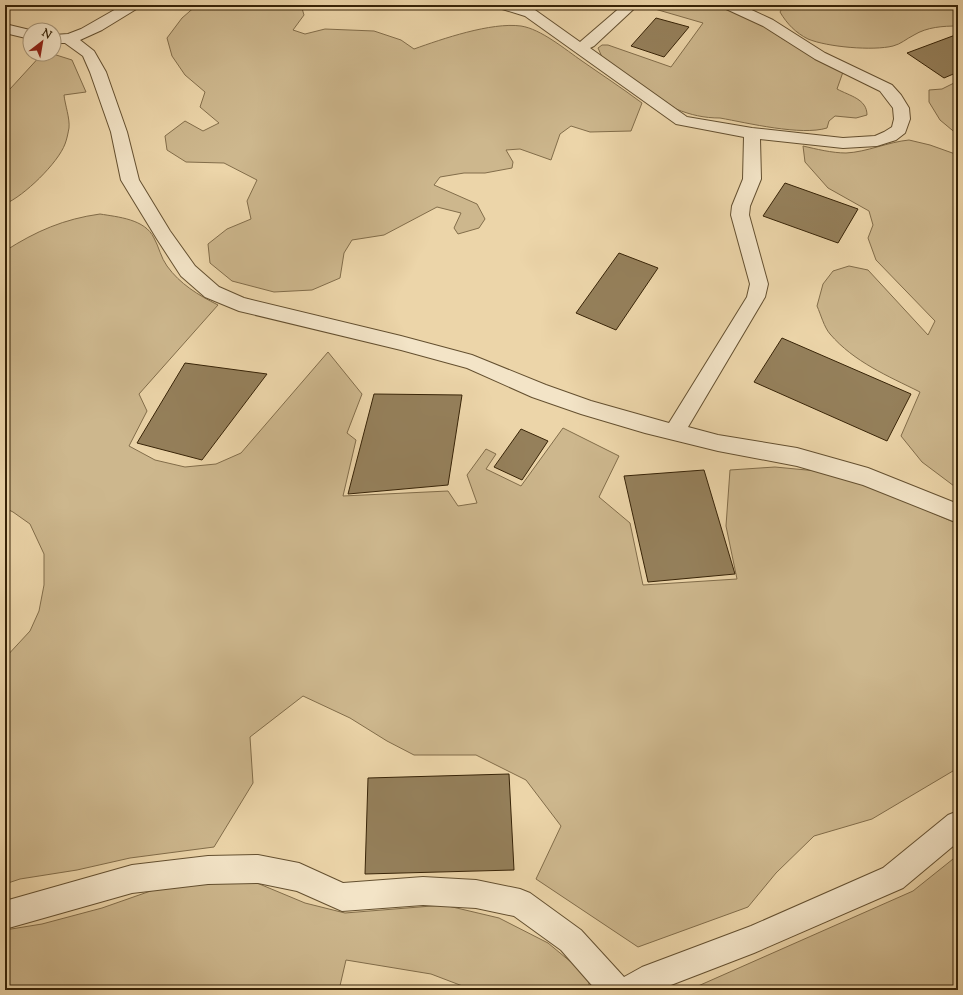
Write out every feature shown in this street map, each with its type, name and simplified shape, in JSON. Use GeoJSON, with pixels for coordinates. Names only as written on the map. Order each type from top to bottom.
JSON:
{"type":"FeatureCollection","features":[{"type":"Feature","properties":{"kind":"lane"},"geometry":{"type":"LineString","coordinates":[[62,39],[87,32],[133,5]]}},
{"type":"Feature","properties":{"kind":"lane"},"geometry":{"type":"LineString","coordinates":[[578,48],[589,43],[631,5]]}},
{"type":"Feature","properties":{"kind":"lane"},"geometry":{"type":"LineString","coordinates":[[514,6],[530,13],[682,121],[752,133],[779,135],[819,142],[860,143],[877,141],[890,136],[899,129],[902,119],[901,108],[886,88],[820,56],[768,23],[730,5]]}},
{"type":"Feature","properties":{"kind":"lane"},"geometry":{"type":"LineString","coordinates":[[5,28],[22,33]]}},
{"type":"Feature","properties":{"kind":"lane"},"geometry":{"type":"LineString","coordinates":[[62,40],[89,54],[98,72],[119,132],[130,180],[163,235],[188,271],[212,292],[239,304],[401,343],[472,362],[539,391],[588,408],[718,443],[797,457],[868,477],[958,514]]}},
{"type":"Feature","properties":{"kind":"lane"},"geometry":{"type":"LineString","coordinates":[[674,432],[756,298],[759,284],[740,215],[741,206],[752,179],[752,133]]}},
{"type":"Feature","properties":{"kind":"lane"},"geometry":{"type":"LineString","coordinates":[[631,990],[652,977],[754,939],[893,878],[958,825]]}},
{"type":"Feature","properties":{"kind":"lane"},"geometry":{"type":"LineString","coordinates":[[5,915],[132,879],[208,870],[258,869],[299,878],[342,897],[423,892],[476,894],[520,903],[571,940],[616,990]]}},
{"type":"Feature","properties":{"kind":"shaded area"},"geometry":{"type":"Polygon","coordinates":[[[197,5],[301,5],[304,15],[293,30],[305,34],[325,29],[374,31],[401,40],[414,49],[467,32],[496,26],[521,26],[537,31],[553,40],[642,103],[631,131],[590,132],[571,126],[560,134],[551,160],[520,149],[506,150],[513,162],[512,168],[485,173],[464,173],[440,177],[434,185],[477,204],[485,219],[479,228],[458,234],[454,228],[461,213],[437,207],[384,235],[352,240],[344,253],[340,278],[312,290],[274,292],[232,281],[210,263],[208,244],[227,229],[251,219],[247,201],[257,180],[224,163],[186,162],[167,150],[165,136],[185,121],[203,131],[219,123],[200,107],[205,92],[185,75],[172,56],[167,38],[182,18],[197,5]]]}},
{"type":"Feature","properties":{"kind":"shaded area"},"geometry":{"type":"Polygon","coordinates":[[[651,5],[711,5],[721,7],[765,27],[783,39],[843,72],[837,89],[861,102],[864,105],[867,115],[856,118],[835,116],[829,121],[827,128],[803,131],[774,128],[720,118],[703,117],[676,109],[602,57],[598,48],[602,45],[608,45],[671,67],[703,23],[648,7],[651,5]]]}},
{"type":"Feature","properties":{"kind":"shaded area"},"geometry":{"type":"Polygon","coordinates":[[[784,5],[958,5],[958,26],[924,30],[893,46],[862,48],[838,46],[816,42],[808,39],[796,31],[780,12],[784,5]]]}},
{"type":"Feature","properties":{"kind":"shaded area"},"geometry":{"type":"Polygon","coordinates":[[[62,57],[72,60],[86,92],[64,95],[69,128],[66,142],[61,152],[40,178],[13,200],[5,204],[5,89],[10,89],[35,62],[62,62],[62,57]]]}},
{"type":"Feature","properties":{"kind":"shaded area"},"geometry":{"type":"Polygon","coordinates":[[[958,81],[958,135],[940,120],[929,102],[929,90],[942,89],[958,81]]]}},
{"type":"Feature","properties":{"kind":"shaded area"},"geometry":{"type":"Polygon","coordinates":[[[909,140],[930,145],[958,155],[958,489],[922,462],[901,436],[920,392],[872,368],[839,344],[828,331],[817,306],[823,284],[833,271],[849,266],[868,270],[928,335],[935,321],[876,260],[868,238],[873,225],[869,211],[828,188],[805,162],[803,146],[830,152],[846,153],[862,151],[909,140]]]}},
{"type":"Feature","properties":{"kind":"shaded area"},"geometry":{"type":"Polygon","coordinates":[[[100,214],[130,220],[144,227],[154,238],[163,260],[172,272],[190,288],[218,305],[139,394],[147,411],[129,446],[155,460],[185,467],[216,464],[241,453],[328,352],[362,394],[347,433],[356,440],[343,496],[448,491],[458,506],[477,503],[467,475],[486,449],[496,454],[486,469],[521,486],[563,428],[619,456],[599,497],[630,523],[643,585],[737,579],[726,526],[730,470],[775,467],[817,471],[873,487],[958,524],[958,768],[872,819],[814,836],[776,873],[748,907],[638,947],[536,879],[561,826],[526,780],[476,755],[414,755],[387,741],[350,718],[303,696],[250,737],[253,783],[214,847],[130,858],[77,870],[20,879],[5,884],[5,658],[30,631],[39,611],[44,585],[44,554],[30,524],[5,508],[5,251],[28,237],[51,227],[74,219],[100,214]]]}},
{"type":"Feature","properties":{"kind":"shaded area"},"geometry":{"type":"Polygon","coordinates":[[[958,855],[958,990],[689,990],[913,891],[958,855]]]}},
{"type":"Feature","properties":{"kind":"shaded area"},"geometry":{"type":"Polygon","coordinates":[[[222,881],[257,883],[305,903],[345,913],[444,905],[499,918],[548,943],[589,977],[589,990],[473,990],[431,974],[346,960],[339,990],[5,990],[5,930],[42,924],[102,908],[162,887],[222,881]]]}},
{"type":"Feature","properties":{"kind":"building"},"geometry":{"type":"Polygon","coordinates":[[[656,18],[689,27],[664,57],[631,46],[656,18]]]}},
{"type":"Feature","properties":{"kind":"building"},"geometry":{"type":"Polygon","coordinates":[[[958,34],[958,72],[944,78],[907,53],[958,34]]]}},
{"type":"Feature","properties":{"kind":"building"},"geometry":{"type":"Polygon","coordinates":[[[785,183],[858,209],[838,243],[763,216],[785,183]]]}},
{"type":"Feature","properties":{"kind":"building"},"geometry":{"type":"Polygon","coordinates":[[[619,253],[658,268],[616,330],[576,313],[619,253]]]}},
{"type":"Feature","properties":{"kind":"building"},"geometry":{"type":"Polygon","coordinates":[[[782,338],[911,394],[887,441],[754,382],[782,338]]]}},
{"type":"Feature","properties":{"kind":"building"},"geometry":{"type":"Polygon","coordinates":[[[185,363],[267,374],[202,460],[137,443],[185,363]]]}},
{"type":"Feature","properties":{"kind":"building"},"geometry":{"type":"Polygon","coordinates":[[[374,394],[462,395],[448,485],[348,494],[374,394]]]}},
{"type":"Feature","properties":{"kind":"building"},"geometry":{"type":"Polygon","coordinates":[[[521,429],[548,441],[522,480],[494,467],[521,429]]]}},
{"type":"Feature","properties":{"kind":"building"},"geometry":{"type":"Polygon","coordinates":[[[704,470],[735,574],[648,582],[624,476],[704,470]]]}},
{"type":"Feature","properties":{"kind":"building"},"geometry":{"type":"Polygon","coordinates":[[[509,774],[514,870],[365,874],[368,778],[509,774]]]}}]}
